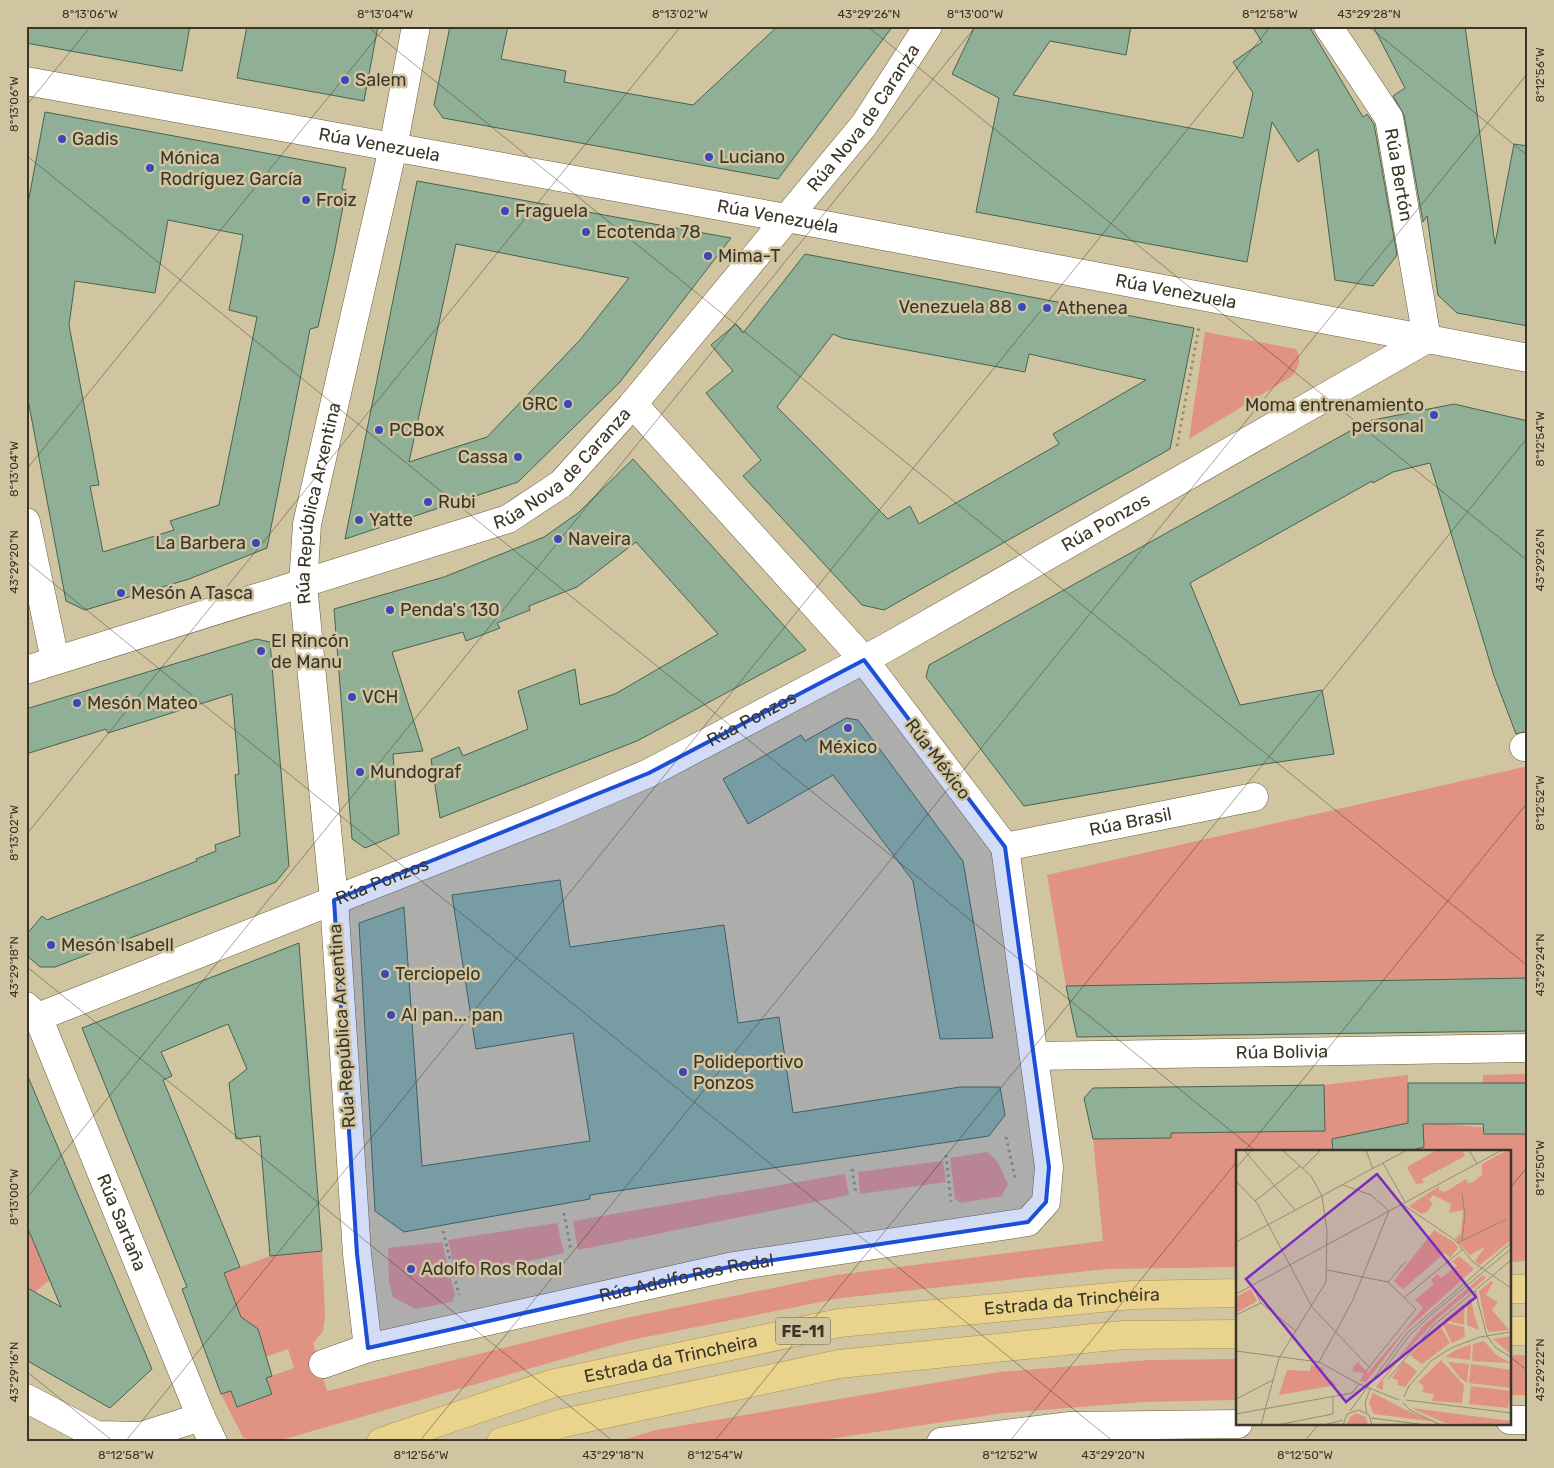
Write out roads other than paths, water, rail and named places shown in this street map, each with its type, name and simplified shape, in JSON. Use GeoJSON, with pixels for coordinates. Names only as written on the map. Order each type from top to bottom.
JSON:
{"type":"FeatureCollection","features":[{"type":"Feature","properties":{"kind":"highway"},"geometry":{"type":"LineString","coordinates":[[1512,1289],[1528,1289]]}},
{"type":"Feature","properties":{"kind":"highway","name":"Estrada da Trincheira"},"geometry":{"type":"LineString","coordinates":[[381,1442],[551,1384],[839,1323],[1132,1295],[1236,1293]]}},
{"type":"Feature","properties":{"kind":"highway"},"geometry":{"type":"LineString","coordinates":[[1512,1331],[1528,1331]]}},
{"type":"Feature","properties":{"kind":"highway","name":"FE-11"},"geometry":{"type":"LineString","coordinates":[[501,1442],[563,1423],[839,1364],[1123,1336],[1236,1334]]}},
{"type":"Feature","properties":{"kind":"street","name":"Rúa República Arxentina"},"geometry":{"type":"LineString","coordinates":[[368,1348],[357,1254],[334,900],[303,585],[307,524],[393,148],[416,26]]}},
{"type":"Feature","properties":{"kind":"street","name":"Rúa Nova de Caranza"},"geometry":{"type":"LineString","coordinates":[[26,670],[303,585],[508,519],[561,484],[633,404],[864,125],[928,26]]}},
{"type":"Feature","properties":{"kind":"street","name":"Rúa Bertón"},"geometry":{"type":"LineString","coordinates":[[1328,26],[1389,118],[1427,339]]}},
{"type":"Feature","properties":{"kind":"street","name":"Rúa Venezuela"},"geometry":{"type":"LineString","coordinates":[[26,81],[786,218],[1528,358]]}},
{"type":"Feature","properties":{"kind":"street","name":"Rúa Ponzos"},"geometry":{"type":"LineString","coordinates":[[32,1011],[334,900],[548,816],[649,773],[864,660],[1427,339]]}},
{"type":"Feature","properties":{"kind":"street","name":"Rúa México"},"geometry":{"type":"LineString","coordinates":[[633,404],[864,660],[1005,846],[1049,1168],[1046,1202]]}},
{"type":"Feature","properties":{"kind":"street"},"geometry":{"type":"LineString","coordinates":[[26,522],[55,660]]}},
{"type":"Feature","properties":{"kind":"street","name":"Rúa Brasil"},"geometry":{"type":"LineString","coordinates":[[1005,846],[1254,797]]}},
{"type":"Feature","properties":{"kind":"street","name":"Rúa Sartaña"},"geometry":{"type":"LineString","coordinates":[[32,1011],[201,1416],[214,1442]]}},
{"type":"Feature","properties":{"kind":"street","name":"Rúa Bolivia"},"geometry":{"type":"LineString","coordinates":[[1034,1056],[1528,1048]]}},
{"type":"Feature","properties":{"kind":"street","name":"Rúa Adolfo Ros Rodal"},"geometry":{"type":"LineString","coordinates":[[323,1364],[368,1348],[734,1266],[1028,1222],[1046,1202]]}},
{"type":"Feature","properties":{"kind":"street"},"geometry":{"type":"LineString","coordinates":[[26,1398],[96,1435],[141,1436],[201,1416]]}},
{"type":"Feature","properties":{"kind":"street"},"geometry":{"type":"LineString","coordinates":[[1512,1420],[1528,1420]]}},
{"type":"Feature","properties":{"kind":"street"},"geometry":{"type":"LineString","coordinates":[[940,1442],[1070,1426],[1236,1424]]}},
{"type":"Feature","properties":{"kind":"place","name":"Salem"},"geometry":{"type":"Point","coordinates":[345,80]}},
{"type":"Feature","properties":{"kind":"place","name":"Gadis"},"geometry":{"type":"Point","coordinates":[62,139]}},
{"type":"Feature","properties":{"kind":"place","name":"Luciano"},"geometry":{"type":"Point","coordinates":[709,157]}},
{"type":"Feature","properties":{"kind":"place","name":"Mónica Rodríguez García"},"geometry":{"type":"Point","coordinates":[150,168]}},
{"type":"Feature","properties":{"kind":"place","name":"Froiz"},"geometry":{"type":"Point","coordinates":[306,200]}},
{"type":"Feature","properties":{"kind":"place","name":"Fraguela"},"geometry":{"type":"Point","coordinates":[505,211]}},
{"type":"Feature","properties":{"kind":"place","name":"Ecotenda 78"},"geometry":{"type":"Point","coordinates":[586,232]}},
{"type":"Feature","properties":{"kind":"place","name":"Mima-T"},"geometry":{"type":"Point","coordinates":[708,256]}},
{"type":"Feature","properties":{"kind":"place","name":"Venezuela 88"},"geometry":{"type":"Point","coordinates":[1022,307]}},
{"type":"Feature","properties":{"kind":"place","name":"Athenea"},"geometry":{"type":"Point","coordinates":[1047,308]}},
{"type":"Feature","properties":{"kind":"place","name":"GRC"},"geometry":{"type":"Point","coordinates":[568,404]}},
{"type":"Feature","properties":{"kind":"place","name":"Moma entrenamiento personal"},"geometry":{"type":"Point","coordinates":[1434,415]}},
{"type":"Feature","properties":{"kind":"place","name":"PCBox"},"geometry":{"type":"Point","coordinates":[379,430]}},
{"type":"Feature","properties":{"kind":"place","name":"Cassa"},"geometry":{"type":"Point","coordinates":[518,457]}},
{"type":"Feature","properties":{"kind":"place","name":"Rubi"},"geometry":{"type":"Point","coordinates":[428,502]}},
{"type":"Feature","properties":{"kind":"place","name":"Yatte"},"geometry":{"type":"Point","coordinates":[359,520]}},
{"type":"Feature","properties":{"kind":"place","name":"Naveira"},"geometry":{"type":"Point","coordinates":[558,539]}},
{"type":"Feature","properties":{"kind":"place","name":"La Barbera"},"geometry":{"type":"Point","coordinates":[256,543]}},
{"type":"Feature","properties":{"kind":"place","name":"Mesón A Tasca"},"geometry":{"type":"Point","coordinates":[121,593]}},
{"type":"Feature","properties":{"kind":"place","name":"Penda's 130"},"geometry":{"type":"Point","coordinates":[390,610]}},
{"type":"Feature","properties":{"kind":"place","name":"El Rincón de Manu"},"geometry":{"type":"Point","coordinates":[261,651]}},
{"type":"Feature","properties":{"kind":"place","name":"VCH"},"geometry":{"type":"Point","coordinates":[352,697]}},
{"type":"Feature","properties":{"kind":"place","name":"Mesón Mateo"},"geometry":{"type":"Point","coordinates":[77,703]}},
{"type":"Feature","properties":{"kind":"place","name":"México"},"geometry":{"type":"Point","coordinates":[848,728]}},
{"type":"Feature","properties":{"kind":"place","name":"Mundograf"},"geometry":{"type":"Point","coordinates":[360,772]}},
{"type":"Feature","properties":{"kind":"place","name":"Mesón Isabell"},"geometry":{"type":"Point","coordinates":[51,945]}},
{"type":"Feature","properties":{"kind":"place","name":"Terciopelo"},"geometry":{"type":"Point","coordinates":[385,974]}},
{"type":"Feature","properties":{"kind":"place","name":"Al pan... pan"},"geometry":{"type":"Point","coordinates":[391,1015]}},
{"type":"Feature","properties":{"kind":"place","name":"Polideportivo Ponzos"},"geometry":{"type":"Point","coordinates":[683,1072]}},
{"type":"Feature","properties":{"kind":"place","name":"Adolfo Ros Rodal"},"geometry":{"type":"Point","coordinates":[411,1269]}}]}
